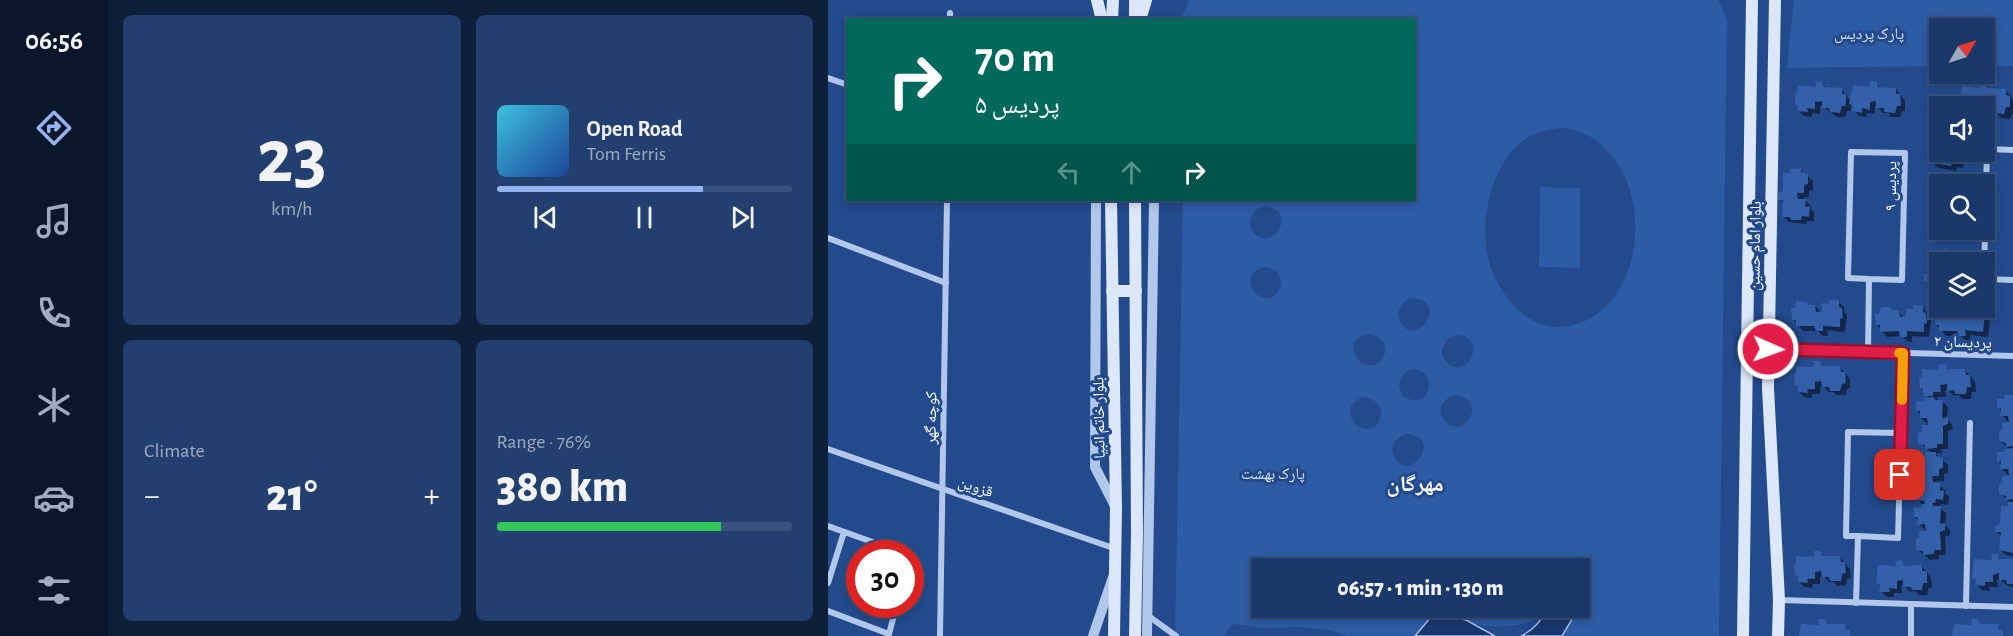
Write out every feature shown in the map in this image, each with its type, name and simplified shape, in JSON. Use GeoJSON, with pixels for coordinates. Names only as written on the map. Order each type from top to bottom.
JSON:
{"type":"FeatureCollection","features":[{"type":"Feature","properties":{"kind":"main road"},"geometry":{"type":"LineString","coordinates":[[1097,0],[1102,18]]}},
{"type":"Feature","properties":{"kind":"main road"},"geometry":{"type":"LineString","coordinates":[[1112,18],[1113,0]]}},
{"type":"Feature","properties":{"kind":"main road"},"geometry":{"type":"LineString","coordinates":[[1135,0],[1137,18]]}},
{"type":"Feature","properties":{"kind":"main road"},"geometry":{"type":"LineString","coordinates":[[1138,18],[1146,0]]}},
{"type":"Feature","properties":{"kind":"main road","name":"بلوار امام حسین"},"geometry":{"type":"LineString","coordinates":[[1743,636],[1751,3]]}},
{"type":"Feature","properties":{"kind":"main road","name":"بلوار امام حسین"},"geometry":{"type":"LineString","coordinates":[[1777,4],[1768,388],[1779,600],[1778,636]]}},
{"type":"Feature","properties":{"kind":"main road","name":"بلوار خاتم انبیا"},"geometry":{"type":"LineString","coordinates":[[1111,201],[1116,508],[1114,636]]}},
{"type":"Feature","properties":{"kind":"main road"},"geometry":{"type":"LineString","coordinates":[[1135,201],[1137,533],[1135,636]]}},
{"type":"Feature","properties":{"kind":"main road"},"geometry":{"type":"LineString","coordinates":[[1112,291],[1136,291]]}},
{"type":"Feature","properties":{"kind":"main road"},"geometry":{"type":"LineString","coordinates":[[1746,391],[1768,388]]}},
{"type":"Feature","properties":{"kind":"street"},"geometry":{"type":"LineString","coordinates":[[828,78],[846,84]]}},
{"type":"Feature","properties":{"kind":"street"},"geometry":{"type":"LineString","coordinates":[[1985,252],[1988,149],[2013,150]]}},
{"type":"Feature","properties":{"kind":"street","name":"پردیس ۹"},"geometry":{"type":"LineString","coordinates":[[1851,152],[1905,153],[1902,280],[1869,279],[1848,278],[1851,152]]}},
{"type":"Feature","properties":{"kind":"street","name":"کوچه گهر"},"geometry":{"type":"LineString","coordinates":[[940,636],[947,201]]}},
{"type":"Feature","properties":{"kind":"street"},"geometry":{"type":"LineString","coordinates":[[1096,201],[1095,467],[1116,508]]}},
{"type":"Feature","properties":{"kind":"street"},"geometry":{"type":"LineString","coordinates":[[1147,636],[1154,201]]}},
{"type":"Feature","properties":{"kind":"street"},"geometry":{"type":"LineString","coordinates":[[828,238],[946,283]]}},
{"type":"Feature","properties":{"kind":"street"},"geometry":{"type":"LineString","coordinates":[[1868,352],[1869,279]]}},
{"type":"Feature","properties":{"kind":"street"},"geometry":{"type":"LineString","coordinates":[[1995,279],[2013,280]]}},
{"type":"Feature","properties":{"kind":"street","name":"پردیسان ۲"},"geometry":{"type":"LineString","coordinates":[[1768,349],[2013,356]]}},
{"type":"Feature","properties":{"kind":"street"},"geometry":{"type":"LineString","coordinates":[[1901,433],[1848,432],[1846,536],[1898,538],[1901,433],[1903,353]]}},
{"type":"Feature","properties":{"kind":"street"},"geometry":{"type":"LineString","coordinates":[[1966,606],[1970,423]]}},
{"type":"Feature","properties":{"kind":"street","name":"قزوین"},"geometry":{"type":"LineString","coordinates":[[828,448],[1116,549]]}},
{"type":"Feature","properties":{"kind":"street"},"geometry":{"type":"LineString","coordinates":[[828,526],[867,540]]}},
{"type":"Feature","properties":{"kind":"street"},"geometry":{"type":"LineString","coordinates":[[828,583],[844,532]]}},
{"type":"Feature","properties":{"kind":"street"},"geometry":{"type":"LineString","coordinates":[[1856,603],[1858,536]]}},
{"type":"Feature","properties":{"kind":"street"},"geometry":{"type":"LineString","coordinates":[[1093,636],[1115,571]]}},
{"type":"Feature","properties":{"kind":"street"},"geometry":{"type":"LineString","coordinates":[[1779,600],[2013,607]]}},
{"type":"Feature","properties":{"kind":"street"},"geometry":{"type":"LineString","coordinates":[[1911,604],[1911,636]]}},
{"type":"Feature","properties":{"kind":"street"},"geometry":{"type":"LineString","coordinates":[[828,611],[846,618]]}},
{"type":"Feature","properties":{"kind":"street"},"geometry":{"type":"LineString","coordinates":[[1147,615],[1176,636]]}},
{"type":"Feature","properties":{"kind":"street"},"geometry":{"type":"LineString","coordinates":[[847,618],[889,634],[893,618]]}},
{"type":"Feature","properties":{"kind":"green space","name":"پارک بهشت"},"geometry":{"type":"Polygon","coordinates":[[[1189,0],[1718,0],[1727,20],[1719,636],[1562,636],[1574,618],[1590,618],[1590,558],[1251,558],[1251,618],[1430,618],[1415,636],[1347,636],[1330,630],[1298,627],[1265,628],[1233,624],[1223,636],[1175,636],[1183,201],[1416,201],[1416,18],[1181,18],[1189,0]],[[1553,129],[1537,133],[1524,140],[1511,152],[1501,167],[1488,204],[1486,243],[1489,262],[1495,278],[1505,295],[1524,315],[1551,327],[1574,325],[1584,321],[1594,316],[1611,301],[1629,269],[1635,231],[1631,193],[1615,160],[1592,138],[1571,129],[1553,129]],[[1264,206],[1256,210],[1251,217],[1251,229],[1262,238],[1269,238],[1280,228],[1280,214],[1264,206]],[[1264,267],[1250,278],[1251,285],[1259,296],[1273,297],[1281,286],[1280,277],[1272,269],[1264,267]],[[1412,298],[1402,304],[1398,313],[1406,329],[1413,330],[1420,328],[1426,322],[1429,307],[1424,301],[1412,298]],[[1371,334],[1358,339],[1353,345],[1357,358],[1363,363],[1377,364],[1385,353],[1382,341],[1371,334]],[[1456,335],[1445,343],[1442,354],[1446,362],[1454,367],[1461,367],[1472,357],[1472,343],[1466,337],[1456,335]],[[1412,369],[1402,376],[1400,392],[1407,399],[1421,399],[1428,391],[1428,379],[1420,370],[1412,369]],[[1454,395],[1442,406],[1442,417],[1453,426],[1466,423],[1470,417],[1472,409],[1465,397],[1454,395]],[[1364,397],[1350,408],[1354,422],[1359,427],[1373,428],[1381,417],[1379,405],[1364,397]],[[1406,434],[1396,440],[1392,449],[1400,464],[1407,466],[1420,457],[1423,443],[1418,437],[1406,434]]]}},
{"type":"Feature","properties":{"kind":"green space","name":"پارک پردیس"},"geometry":{"type":"Polygon","coordinates":[[[1794,0],[2013,0],[2013,66],[1995,66],[1995,18],[1929,18],[1929,66],[1787,68],[1794,0]]]}},
{"type":"Feature","properties":{"kind":"green space"},"geometry":{"type":"Polygon","coordinates":[[[1540,187],[1580,188],[1580,268],[1539,267],[1540,187]]]}},
{"type":"Feature","properties":{"kind":"green space","name":"پارک بهشت"},"geometry":{"type":"Polygon","coordinates":[[[1450,618],[1536,618],[1513,626],[1469,623],[1450,618]]]}},
{"type":"Feature","properties":{"kind":"shaded area"},"geometry":{"type":"Polygon","coordinates":[[[1430,618],[1455,618],[1466,620],[1495,636],[1415,636],[1430,618]]]}},
{"type":"Feature","properties":{"kind":"shaded area"},"geometry":{"type":"Polygon","coordinates":[[[1542,618],[1573,618],[1562,636],[1521,636],[1542,618]]]}},
{"type":"Feature","properties":{"kind":"building"},"geometry":{"type":"Polygon","coordinates":[[[1815,81],[1822,82],[1824,87],[1842,88],[1842,94],[1846,94],[1846,106],[1842,106],[1840,113],[1830,112],[1829,108],[1822,108],[1822,101],[1815,102],[1815,109],[1807,108],[1808,112],[1797,111],[1795,93],[1797,93],[1798,85],[1816,87],[1815,81]]]}},
{"type":"Feature","properties":{"kind":"building"},"geometry":{"type":"Polygon","coordinates":[[[1870,81],[1877,82],[1878,87],[1896,88],[1896,94],[1900,94],[1901,106],[1897,106],[1895,113],[1884,112],[1884,108],[1876,108],[1876,101],[1870,102],[1870,110],[1862,108],[1862,113],[1852,111],[1853,105],[1849,104],[1853,85],[1870,87],[1870,81]]]}},
{"type":"Feature","properties":{"kind":"building"},"geometry":{"type":"Polygon","coordinates":[[[1980,84],[1986,84],[1988,88],[2006,89],[2006,95],[2010,96],[2010,107],[2006,107],[2004,114],[1995,113],[1995,96],[1960,96],[1962,86],[1980,88],[1980,84]]]}},
{"type":"Feature","properties":{"kind":"building"},"geometry":{"type":"Polygon","coordinates":[[[1932,162],[1952,162],[1951,166],[1932,162]]]}},
{"type":"Feature","properties":{"kind":"building"},"geometry":{"type":"Polygon","coordinates":[[[1801,168],[1801,172],[1808,174],[1808,184],[1804,185],[1804,193],[1797,193],[1798,199],[1806,199],[1805,207],[1810,206],[1809,217],[1802,216],[1801,220],[1791,220],[1790,217],[1782,217],[1783,200],[1778,200],[1778,193],[1783,191],[1783,173],[1790,173],[1789,169],[1801,168]]]}},
{"type":"Feature","properties":{"kind":"building"},"geometry":{"type":"Polygon","coordinates":[[[1947,249],[1947,252],[1936,252],[1936,250],[1947,249]]]}},
{"type":"Feature","properties":{"kind":"building"},"geometry":{"type":"Polygon","coordinates":[[[1929,273],[1929,281],[1924,281],[1924,274],[1929,273]]]}},
{"type":"Feature","properties":{"kind":"building"},"geometry":{"type":"Polygon","coordinates":[[[1829,300],[1839,300],[1843,318],[1840,319],[1840,327],[1823,326],[1823,331],[1816,331],[1814,326],[1796,326],[1796,320],[1792,320],[1791,308],[1795,308],[1796,301],[1815,305],[1816,312],[1822,311],[1822,303],[1829,304],[1829,300]]]}},
{"type":"Feature","properties":{"kind":"building"},"geometry":{"type":"Polygon","coordinates":[[[1913,305],[1923,306],[1923,312],[1926,313],[1927,323],[1924,324],[1924,332],[1907,331],[1907,337],[1900,337],[1899,331],[1880,332],[1880,325],[1876,325],[1875,314],[1879,314],[1881,307],[1899,310],[1900,317],[1906,316],[1906,309],[1914,309],[1913,305]]]}},
{"type":"Feature","properties":{"kind":"building"},"geometry":{"type":"Polygon","coordinates":[[[1934,318],[1984,318],[1983,332],[1965,330],[1966,336],[1959,336],[1957,331],[1939,331],[1939,325],[1935,325],[1934,318]]]}},
{"type":"Feature","properties":{"kind":"building"},"geometry":{"type":"Polygon","coordinates":[[[1813,361],[1820,361],[1822,366],[1840,366],[1841,372],[1845,372],[1846,383],[1842,384],[1840,391],[1830,391],[1829,387],[1822,387],[1821,381],[1815,382],[1815,389],[1807,389],[1808,393],[1798,392],[1794,375],[1796,366],[1814,367],[1813,361]]]}},
{"type":"Feature","properties":{"kind":"building"},"geometry":{"type":"Polygon","coordinates":[[[1946,364],[1947,369],[1965,369],[1966,375],[1970,375],[1971,387],[1967,387],[1966,394],[1955,394],[1954,390],[1947,391],[1947,384],[1940,385],[1941,392],[1933,392],[1933,396],[1923,396],[1919,378],[1922,377],[1922,369],[1939,370],[1939,365],[1946,364]]]}},
{"type":"Feature","properties":{"kind":"building"},"geometry":{"type":"Polygon","coordinates":[[[2005,395],[2013,395],[2013,446],[2006,447],[2006,443],[1999,441],[1999,431],[2002,430],[2002,423],[2009,422],[2008,416],[2000,416],[2001,408],[1997,409],[1997,399],[2004,399],[2005,395]]]}},
{"type":"Feature","properties":{"kind":"building"},"geometry":{"type":"Polygon","coordinates":[[[1934,397],[1935,400],[1943,400],[1942,418],[1948,417],[1948,424],[1943,426],[1943,444],[1937,444],[1937,448],[1925,449],[1925,445],[1918,444],[1918,433],[1922,432],[1922,425],[1928,425],[1927,418],[1920,418],[1920,411],[1916,411],[1916,401],[1923,402],[1924,398],[1934,397]]]}},
{"type":"Feature","properties":{"kind":"building"},"geometry":{"type":"Polygon","coordinates":[[[2013,448],[2013,499],[2006,500],[2006,496],[1999,494],[1999,484],[2002,483],[2002,476],[2009,475],[2008,469],[2000,469],[2001,461],[1997,462],[1997,452],[2013,448]]]}},
{"type":"Feature","properties":{"kind":"building"},"geometry":{"type":"Polygon","coordinates":[[[1925,452],[1936,452],[1936,456],[1943,458],[1943,468],[1939,469],[1939,476],[1932,476],[1933,482],[1940,483],[1940,491],[1944,490],[1943,500],[1936,499],[1935,503],[1932,503],[1933,506],[1941,506],[1940,524],[1945,523],[1945,530],[1940,532],[1941,550],[1934,550],[1934,554],[1923,555],[1923,551],[1916,550],[1916,539],[1919,538],[1919,531],[1926,531],[1925,524],[1917,525],[1918,517],[1914,517],[1914,507],[1921,508],[1922,504],[1925,504],[1924,501],[1916,500],[1918,482],[1912,483],[1913,476],[1918,475],[1918,456],[1925,456],[1925,452]]]}},
{"type":"Feature","properties":{"kind":"building"},"geometry":{"type":"Polygon","coordinates":[[[2008,502],[2013,502],[2013,553],[1999,550],[2001,532],[1995,532],[1995,526],[2000,524],[2001,506],[2008,506],[2008,502]]]}},
{"type":"Feature","properties":{"kind":"building"},"geometry":{"type":"Polygon","coordinates":[[[1814,551],[1820,551],[1822,556],[1840,556],[1841,562],[1845,562],[1846,573],[1842,574],[1841,581],[1830,581],[1829,577],[1822,577],[1821,571],[1815,572],[1815,579],[1807,579],[1808,583],[1798,582],[1794,565],[1796,556],[1814,557],[1814,551]]]}},
{"type":"Feature","properties":{"kind":"building"},"geometry":{"type":"Polygon","coordinates":[[[1991,554],[1998,554],[1999,559],[2013,559],[2013,584],[2007,584],[2006,580],[1999,580],[1999,573],[1993,575],[1993,582],[1985,582],[1985,586],[1975,585],[1976,579],[1972,578],[1974,559],[1992,560],[1991,554]]]}},
{"type":"Feature","properties":{"kind":"building"},"geometry":{"type":"Polygon","coordinates":[[[1902,560],[1904,566],[1922,565],[1922,571],[1927,571],[1927,583],[1923,583],[1922,590],[1903,587],[1903,580],[1897,581],[1897,589],[1889,588],[1890,592],[1879,592],[1880,585],[1876,584],[1878,565],[1896,566],[1895,561],[1902,560]]]}},
{"type":"Feature","properties":{"kind":"building"},"geometry":{"type":"Polygon","coordinates":[[[1818,619],[1825,619],[1827,624],[1845,624],[1846,630],[1850,630],[1850,636],[1799,636],[1801,624],[1819,625],[1818,619]]]}},
{"type":"Feature","properties":{"kind":"building"},"geometry":{"type":"Polygon","coordinates":[[[1971,619],[1978,619],[1980,624],[1998,624],[1998,630],[2003,630],[2003,636],[1952,636],[1954,624],[1972,625],[1971,619]]]}},
{"type":"Feature","properties":{"kind":"slow traffic"},"geometry":{"type":"LineString","coordinates":[[1899,353],[1903,353],[1902,400]]}},
{"type":"Feature","properties":{"kind":"district","name":"مهرگان"},"geometry":{"type":"Point","coordinates":[1415,483]}},
{"type":"Feature","properties":{"kind":"route"},"geometry":{"type":"LineString","coordinates":[[1768,349],[1903,353],[1900,475]]}}]}
